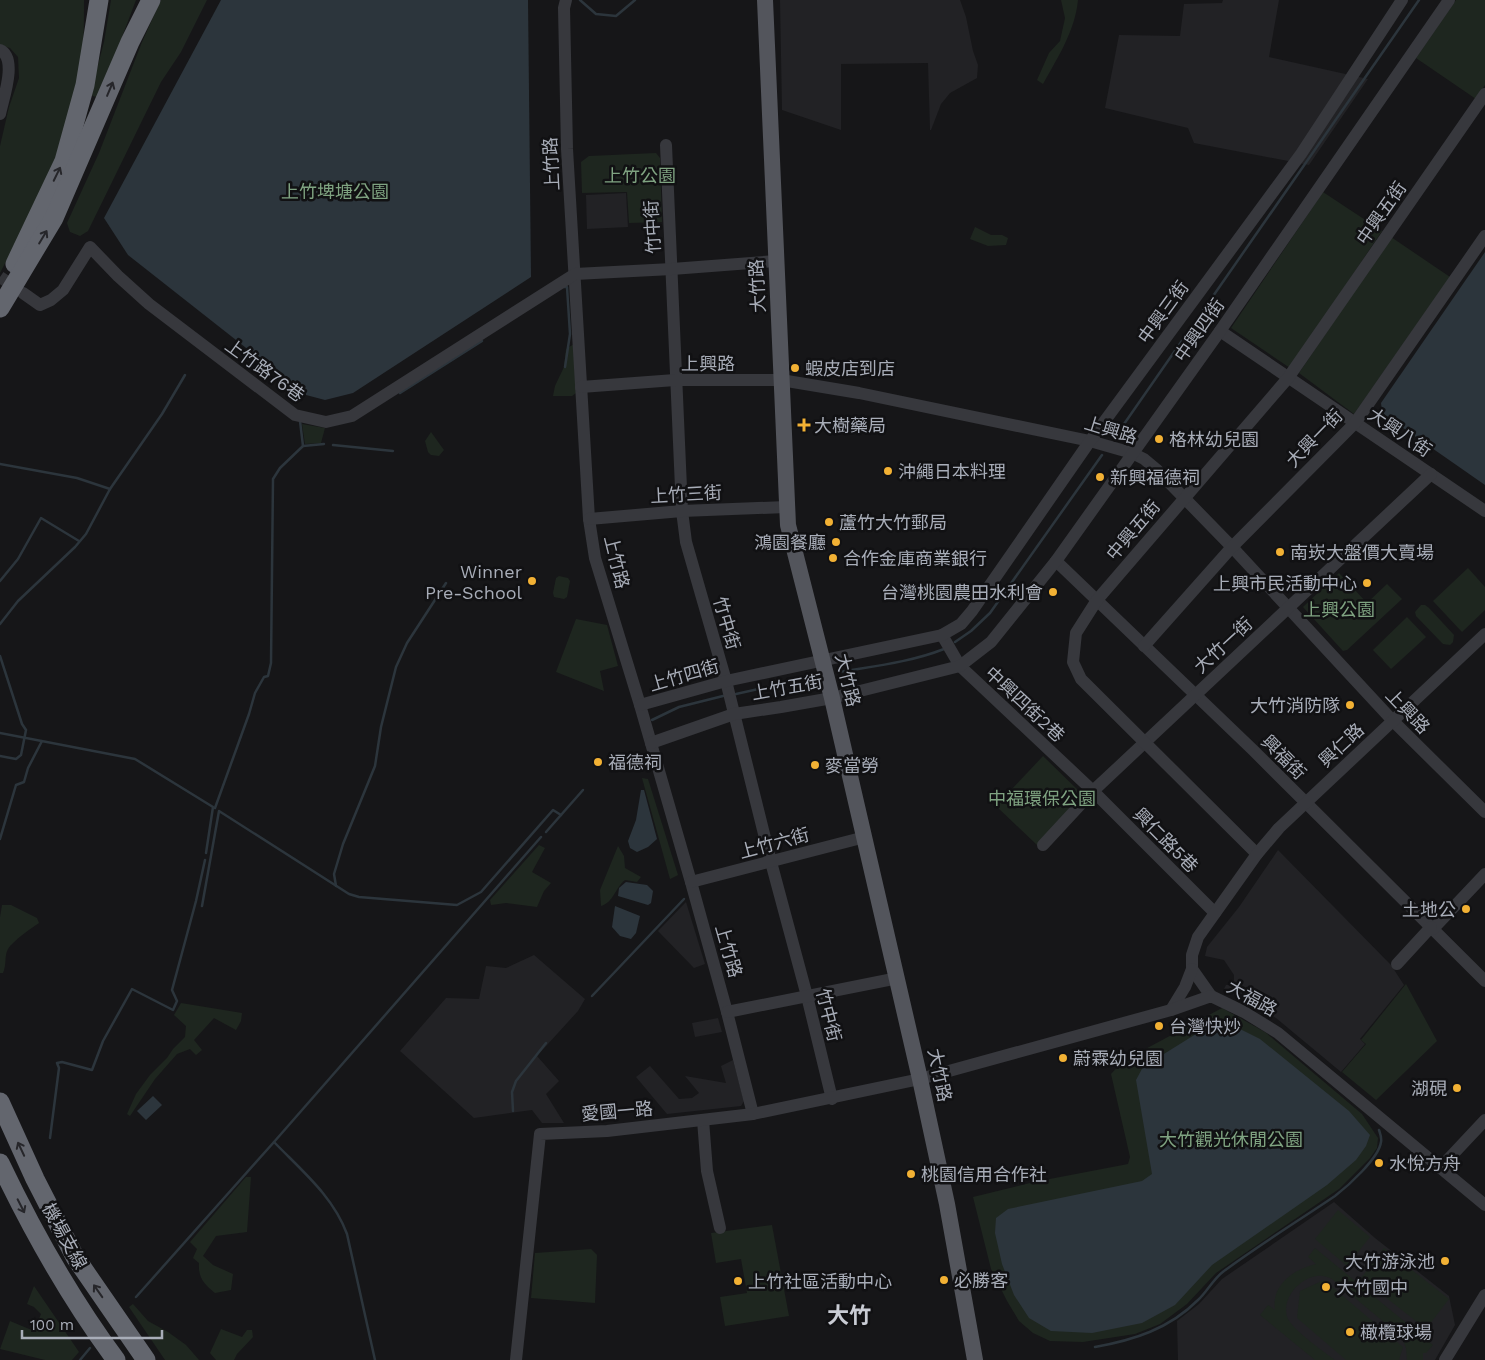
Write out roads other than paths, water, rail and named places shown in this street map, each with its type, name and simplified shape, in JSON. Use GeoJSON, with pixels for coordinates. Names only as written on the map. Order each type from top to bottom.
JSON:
{"type":"FeatureCollection","features":[{"type":"Feature","properties":{"kind":"highway"},"geometry":{"type":"LineString","coordinates":[[91,0],[91,55]]}},
{"type":"Feature","properties":{"kind":"highway"},"geometry":{"type":"LineString","coordinates":[[0,297],[64,161],[77,118],[91,55],[99,0]]}},
{"type":"Feature","properties":{"kind":"highway"},"geometry":{"type":"LineString","coordinates":[[130,42],[144,0]]}},
{"type":"Feature","properties":{"kind":"highway"},"geometry":{"type":"LineString","coordinates":[[0,308],[54,218],[130,42],[151,0]]}},
{"type":"Feature","properties":{"kind":"highway","name":"機場支線"},"geometry":{"type":"LineString","coordinates":[[0,1102],[35,1179],[75,1257],[146,1360]]}},
{"type":"Feature","properties":{"kind":"highway","name":"機場支線"},"geometry":{"type":"LineString","coordinates":[[0,1162],[37,1237],[98,1335],[116,1360]]}},
{"type":"Feature","properties":{"kind":"main road","name":"大竹路"},"geometry":{"type":"LineString","coordinates":[[765,0],[788,525],[832,698],[898,978],[947,1204],[975,1360]]}},
{"type":"Feature","properties":{"kind":"street","name":"上竹路"},"geometry":{"type":"LineString","coordinates":[[566,0],[564,8],[567,149],[589,519],[595,558],[691,882],[753,1114]]}},
{"type":"Feature","properties":{"kind":"street","name":"中興三街"},"geometry":{"type":"LineString","coordinates":[[942,635],[961,624],[972,611],[1090,441],[1301,154],[1402,0]]}},
{"type":"Feature","properties":{"kind":"street","name":"中興四街"},"geometry":{"type":"LineString","coordinates":[[960,666],[990,642],[1056,561],[1220,331],[1449,0]]}},
{"type":"Feature","properties":{"kind":"street"},"geometry":{"type":"LineString","coordinates":[[0,50],[7,56],[9,65],[0,114]]}},
{"type":"Feature","properties":{"kind":"street","name":"中興五街"},"geometry":{"type":"LineString","coordinates":[[1257,854],[1081,679],[1073,662],[1076,633],[1097,600],[1288,378],[1485,94]]}},
{"type":"Feature","properties":{"kind":"street","name":"竹中街"},"geometry":{"type":"LineString","coordinates":[[666,145],[682,511],[686,542],[726,680],[832,1099]]}},
{"type":"Feature","properties":{"kind":"street","name":"大興一街"},"geometry":{"type":"LineString","coordinates":[[1144,646],[1232,547],[1355,423],[1485,236]]}},
{"type":"Feature","properties":{"kind":"street","name":"上竹路76巷"},"geometry":{"type":"LineString","coordinates":[[23,293],[40,304],[51,300],[63,290],[90,247],[149,304],[295,416],[326,422],[352,416],[575,274]]}},
{"type":"Feature","properties":{"kind":"street"},"geometry":{"type":"LineString","coordinates":[[575,274],[776,261]]}},
{"type":"Feature","properties":{"kind":"street","name":"大興八街"},"geometry":{"type":"LineString","coordinates":[[1220,331],[1485,511]]}},
{"type":"Feature","properties":{"kind":"street","name":"上興路"},"geometry":{"type":"LineString","coordinates":[[582,387],[676,380],[781,380],[868,394],[1090,441],[1132,453],[1144,459],[1156,469],[1232,547],[1393,721],[1485,812]]}},
{"type":"Feature","properties":{"kind":"street","name":"大竹一街"},"geometry":{"type":"LineString","coordinates":[[1043,845],[1093,792],[1430,474]]}},
{"type":"Feature","properties":{"kind":"street","name":"上竹三街"},"geometry":{"type":"LineString","coordinates":[[589,519],[682,511],[786,507]]}},
{"type":"Feature","properties":{"kind":"street","name":"興福街"},"geometry":{"type":"LineString","coordinates":[[1056,561],[1253,750],[1485,981]]}},
{"type":"Feature","properties":{"kind":"street","name":"興仁路"},"geometry":{"type":"LineString","coordinates":[[1170,1010],[1185,988],[1192,969],[1192,955],[1198,937],[1257,854],[1279,828],[1485,634]]}},
{"type":"Feature","properties":{"kind":"street","name":"上竹四街"},"geometry":{"type":"LineString","coordinates":[[640,705],[726,680],[942,635]]}},
{"type":"Feature","properties":{"kind":"street","name":"中興四街2巷"},"geometry":{"type":"LineString","coordinates":[[942,635],[960,666],[1093,792]]}},
{"type":"Feature","properties":{"kind":"street","name":"上竹五街"},"geometry":{"type":"LineString","coordinates":[[651,743],[734,714],[832,698],[960,666]]}},
{"type":"Feature","properties":{"kind":"street","name":"興仁路5巷"},"geometry":{"type":"LineString","coordinates":[[1093,792],[1214,913]]}},
{"type":"Feature","properties":{"kind":"street","name":"上竹六街"},"geometry":{"type":"LineString","coordinates":[[691,882],[865,837]]}},
{"type":"Feature","properties":{"kind":"street"},"geometry":{"type":"LineString","coordinates":[[1397,964],[1485,874]]}},
{"type":"Feature","properties":{"kind":"street"},"geometry":{"type":"LineString","coordinates":[[1192,969],[1211,996]]}},
{"type":"Feature","properties":{"kind":"street"},"geometry":{"type":"LineString","coordinates":[[727,1012],[898,978]]}},
{"type":"Feature","properties":{"kind":"street","name":"大福路"},"geometry":{"type":"LineString","coordinates":[[920,1079],[1170,1010],[1211,996],[1244,1012],[1278,1033],[1485,1205]]}},
{"type":"Feature","properties":{"kind":"street","name":"愛國一路"},"geometry":{"type":"LineString","coordinates":[[516,1360],[540,1134],[607,1131],[753,1114],[832,1099],[920,1079]]}},
{"type":"Feature","properties":{"kind":"street"},"geometry":{"type":"LineString","coordinates":[[703,1120],[707,1171],[720,1228]]}},
{"type":"Feature","properties":{"kind":"street"},"geometry":{"type":"LineString","coordinates":[[1440,1168],[1485,1120]]}},
{"type":"Feature","properties":{"kind":"street"},"geometry":{"type":"LineString","coordinates":[[1445,1360],[1485,1295]]}},
{"type":"Feature","properties":{"kind":"waterway"},"geometry":{"type":"LineString","coordinates":[[580,0],[596,14],[616,16],[635,0]]}},
{"type":"Feature","properties":{"kind":"waterway"},"geometry":{"type":"LineString","coordinates":[[1115,437],[1419,0]]}},
{"type":"Feature","properties":{"kind":"waterway"},"geometry":{"type":"LineString","coordinates":[[564,287],[567,287],[570,334],[565,367]]}},
{"type":"Feature","properties":{"kind":"waterway"},"geometry":{"type":"LineString","coordinates":[[400,393],[482,341]]}},
{"type":"Feature","properties":{"kind":"waterway"},"geometry":{"type":"LineString","coordinates":[[0,624],[18,601],[75,547],[86,534],[110,489],[162,414],[185,375]]}},
{"type":"Feature","properties":{"kind":"waterway"},"geometry":{"type":"LineString","coordinates":[[300,421],[303,446]]}},
{"type":"Feature","properties":{"kind":"waterway"},"geometry":{"type":"LineString","coordinates":[[215,808],[255,693],[264,677],[268,676],[271,663],[273,479],[280,468],[303,446],[324,444]]}},
{"type":"Feature","properties":{"kind":"waterway"},"geometry":{"type":"LineString","coordinates":[[333,445],[393,451]]}},
{"type":"Feature","properties":{"kind":"waterway"},"geometry":{"type":"LineString","coordinates":[[955,642],[971,631],[990,613],[1102,455]]}},
{"type":"Feature","properties":{"kind":"waterway"},"geometry":{"type":"LineString","coordinates":[[0,464],[77,478],[110,489]]}},
{"type":"Feature","properties":{"kind":"waterway"},"geometry":{"type":"LineString","coordinates":[[0,581],[18,559],[41,518],[79,541]]}},
{"type":"Feature","properties":{"kind":"waterway"},"geometry":{"type":"LineString","coordinates":[[336,886],[334,874],[343,844],[375,766],[381,727],[396,667],[407,643],[446,583]]}},
{"type":"Feature","properties":{"kind":"waterway"},"geometry":{"type":"LineString","coordinates":[[840,672],[880,666],[944,649]]}},
{"type":"Feature","properties":{"kind":"waterway"},"geometry":{"type":"LineString","coordinates":[[0,656],[22,724],[26,730],[21,755],[16,759],[0,756]]}},
{"type":"Feature","properties":{"kind":"waterway"},"geometry":{"type":"LineString","coordinates":[[736,694],[812,677]]}},
{"type":"Feature","properties":{"kind":"waterway"},"geometry":{"type":"LineString","coordinates":[[652,720],[679,707],[723,696]]}},
{"type":"Feature","properties":{"kind":"waterway"},"geometry":{"type":"LineString","coordinates":[[0,733],[135,759],[213,807],[206,853]]}},
{"type":"Feature","properties":{"kind":"waterway"},"geometry":{"type":"LineString","coordinates":[[0,839],[16,785],[24,782],[28,768],[42,741]]}},
{"type":"Feature","properties":{"kind":"waterway"},"geometry":{"type":"LineString","coordinates":[[546,832],[583,790]]}},
{"type":"Feature","properties":{"kind":"waterway"},"geometry":{"type":"LineString","coordinates":[[202,906],[219,811],[349,894],[359,897],[457,905],[481,892],[553,810],[561,815]]}},
{"type":"Feature","properties":{"kind":"waterway"},"geometry":{"type":"LineString","coordinates":[[274,1142],[541,837]]}},
{"type":"Feature","properties":{"kind":"waterway"},"geometry":{"type":"LineString","coordinates":[[50,1138],[59,1068],[57,1063],[62,1062],[92,1070],[103,1041],[132,989],[173,1010],[177,1001],[172,990],[205,860]]}},
{"type":"Feature","properties":{"kind":"waterway"},"geometry":{"type":"LineString","coordinates":[[592,996],[684,899]]}},
{"type":"Feature","properties":{"kind":"waterway"},"geometry":{"type":"LineString","coordinates":[[513,1111],[512,1092],[516,1081],[546,1043]]}},
{"type":"Feature","properties":{"kind":"waterway"},"geometry":{"type":"LineString","coordinates":[[1095,1347],[1123,1341],[1150,1332],[1175,1319],[1187,1310],[1224,1271],[1335,1196],[1355,1179],[1379,1149],[1381,1142],[1379,1130]]}},
{"type":"Feature","properties":{"kind":"waterway"},"geometry":{"type":"LineString","coordinates":[[136,1297],[274,1142],[315,1184],[341,1220],[347,1234],[375,1360]]}},
{"type":"Feature","properties":{"kind":"waterway"},"geometry":{"type":"LineString","coordinates":[[80,1360],[90,1348]]}},
{"type":"Feature","properties":{"kind":"tunnel"},"geometry":{"type":"LineString","coordinates":[[0,277],[19,290]]}},
{"type":"Feature","properties":{"kind":"place","name":"蝦皮店到店"},"geometry":{"type":"Point","coordinates":[795,368]}},
{"type":"Feature","properties":{"kind":"place","name":"大樹藥局"},"geometry":{"type":"Point","coordinates":[804,425]}},
{"type":"Feature","properties":{"kind":"place","name":"格林幼兒園"},"geometry":{"type":"Point","coordinates":[1159,439]}},
{"type":"Feature","properties":{"kind":"place","name":"沖繩日本料理"},"geometry":{"type":"Point","coordinates":[888,471]}},
{"type":"Feature","properties":{"kind":"place","name":"新興福德祠"},"geometry":{"type":"Point","coordinates":[1100,477]}},
{"type":"Feature","properties":{"kind":"place","name":"蘆竹大竹郵局"},"geometry":{"type":"Point","coordinates":[829,522]}},
{"type":"Feature","properties":{"kind":"place","name":"鴻園餐廳"},"geometry":{"type":"Point","coordinates":[836,542]}},
{"type":"Feature","properties":{"kind":"place","name":"南崁大盤價大賣場"},"geometry":{"type":"Point","coordinates":[1280,552]}},
{"type":"Feature","properties":{"kind":"place","name":"合作金庫商業銀行"},"geometry":{"type":"Point","coordinates":[833,558]}},
{"type":"Feature","properties":{"kind":"place","name":"Winner Pre-School"},"geometry":{"type":"Point","coordinates":[532,581]}},
{"type":"Feature","properties":{"kind":"place","name":"上興市民活動中心"},"geometry":{"type":"Point","coordinates":[1367,583]}},
{"type":"Feature","properties":{"kind":"place","name":"台灣桃園農田水利會"},"geometry":{"type":"Point","coordinates":[1053,592]}},
{"type":"Feature","properties":{"kind":"place","name":"大竹消防隊"},"geometry":{"type":"Point","coordinates":[1350,705]}},
{"type":"Feature","properties":{"kind":"place","name":"福德祠"},"geometry":{"type":"Point","coordinates":[598,762]}},
{"type":"Feature","properties":{"kind":"place","name":"麥當勞"},"geometry":{"type":"Point","coordinates":[815,765]}},
{"type":"Feature","properties":{"kind":"place","name":"土地公"},"geometry":{"type":"Point","coordinates":[1466,909]}},
{"type":"Feature","properties":{"kind":"place","name":"台灣快炒"},"geometry":{"type":"Point","coordinates":[1159,1026]}},
{"type":"Feature","properties":{"kind":"place","name":"蔚霖幼兒園"},"geometry":{"type":"Point","coordinates":[1063,1058]}},
{"type":"Feature","properties":{"kind":"place","name":"湖硯"},"geometry":{"type":"Point","coordinates":[1457,1088]}},
{"type":"Feature","properties":{"kind":"place","name":"水悅方舟"},"geometry":{"type":"Point","coordinates":[1379,1163]}},
{"type":"Feature","properties":{"kind":"place","name":"桃園信用合作社"},"geometry":{"type":"Point","coordinates":[911,1174]}},
{"type":"Feature","properties":{"kind":"place","name":"大竹游泳池"},"geometry":{"type":"Point","coordinates":[1445,1261]}},
{"type":"Feature","properties":{"kind":"place","name":"必勝客"},"geometry":{"type":"Point","coordinates":[944,1280]}},
{"type":"Feature","properties":{"kind":"place","name":"上竹社區活動中心"},"geometry":{"type":"Point","coordinates":[738,1281]}},
{"type":"Feature","properties":{"kind":"place","name":"大竹國中"},"geometry":{"type":"Point","coordinates":[1326,1287]}},
{"type":"Feature","properties":{"kind":"place","name":"橄欖球場"},"geometry":{"type":"Point","coordinates":[1350,1332]}},
{"type":"Feature","properties":{"kind":"district","name":"大竹"},"geometry":{"type":"Point","coordinates":[849,1315]}},
{"type":"Feature","properties":{"kind":"park label","name":"上竹公園"},"geometry":{"type":"Point","coordinates":[640,175]}},
{"type":"Feature","properties":{"kind":"park label","name":"上竹埤塘公園"},"geometry":{"type":"Point","coordinates":[335,191]}},
{"type":"Feature","properties":{"kind":"park label","name":"上興公園"},"geometry":{"type":"Point","coordinates":[1339,609]}},
{"type":"Feature","properties":{"kind":"park label","name":"中福環保公園"},"geometry":{"type":"Point","coordinates":[1042,798]}},
{"type":"Feature","properties":{"kind":"park label","name":"大竹觀光休閒公園"},"geometry":{"type":"Point","coordinates":[1231,1139]}}]}
